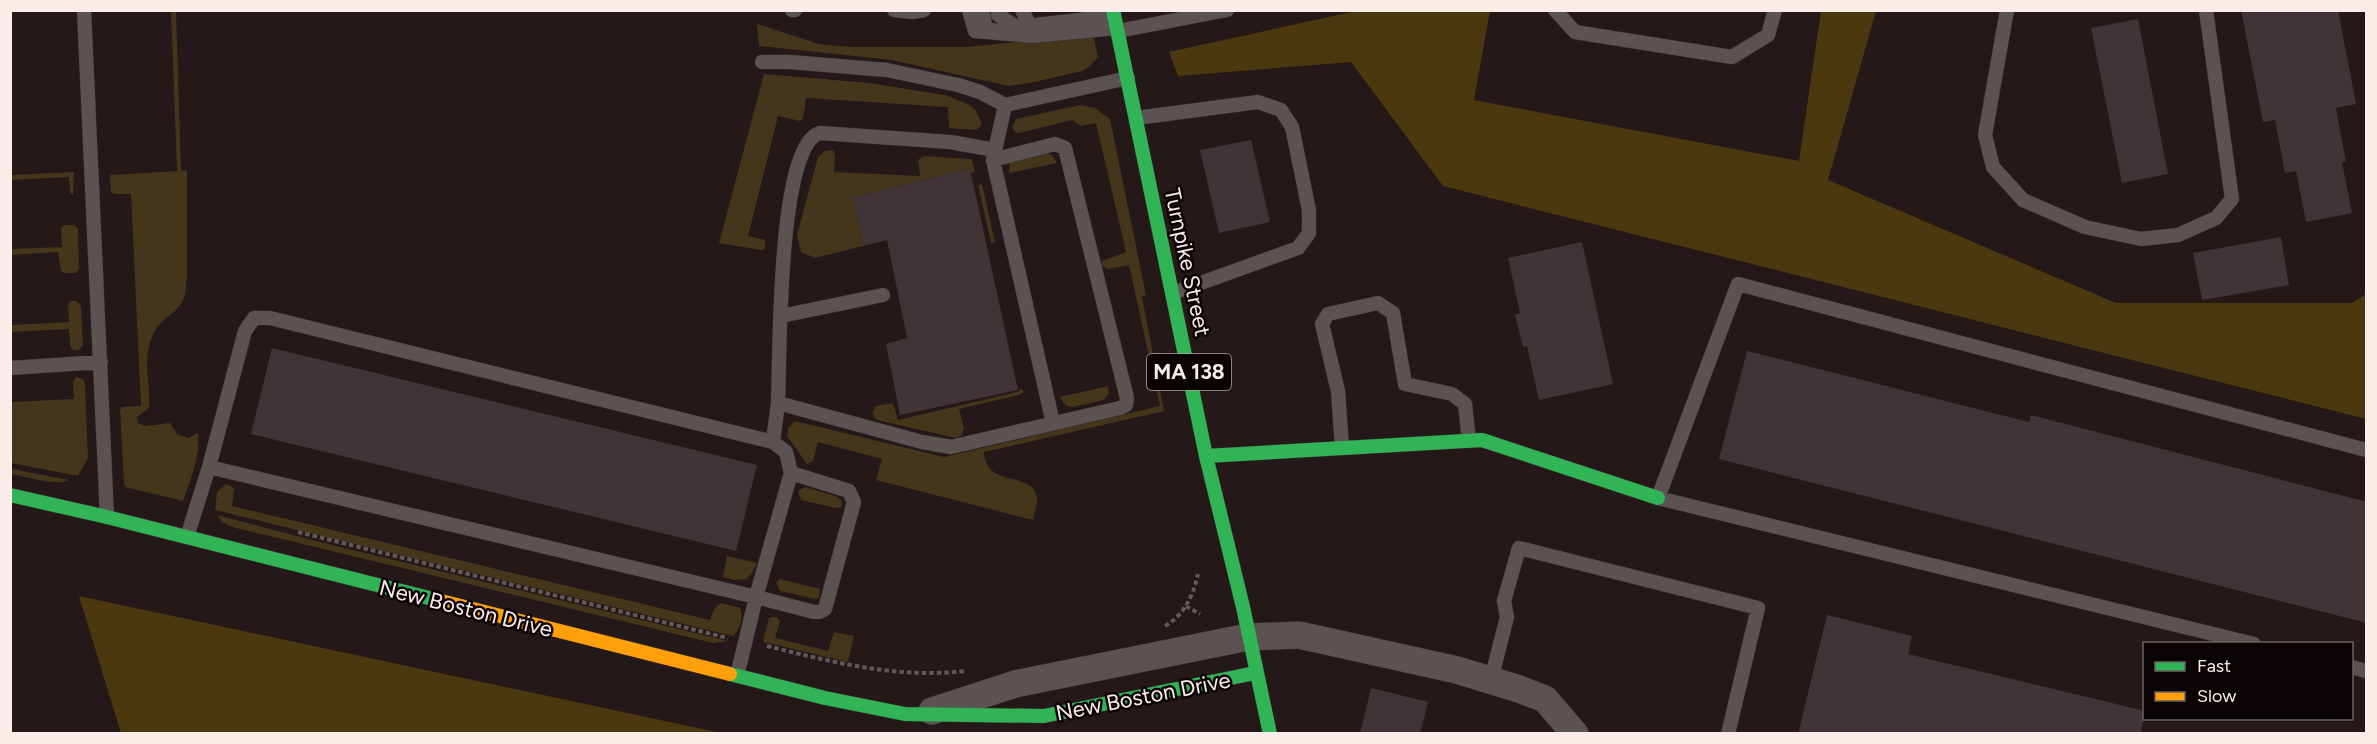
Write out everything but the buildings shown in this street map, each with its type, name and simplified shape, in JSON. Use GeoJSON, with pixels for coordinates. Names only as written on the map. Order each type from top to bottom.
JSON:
{"type":"FeatureCollection","features":[{"type":"Feature","properties":{"kind":"street","name":"Turnpike Street"},"geometry":{"type":"LineString","coordinates":[[1115,21],[1206,456],[1270,734]]}},
{"type":"Feature","properties":{"kind":"street"},"geometry":{"type":"LineString","coordinates":[[1206,456],[1482,440],[1658,498]]}},
{"type":"Feature","properties":{"kind":"street","name":"New Boston Drive"},"geometry":{"type":"LineString","coordinates":[[10,495],[107,517],[737,676],[879,710],[905,714],[971,717],[1044,716],[1255,673]]}},
{"type":"Feature","properties":{"kind":"street","name":"New Boston Drive"},"geometry":{"type":"LineString","coordinates":[[923,714],[1015,684],[1248,637],[1282,634],[1313,637],[1491,680],[1545,699],[1575,734]]}},
{"type":"Feature","properties":{"kind":"lane"},"geometry":{"type":"LineString","coordinates":[[84,10],[107,517]]}},
{"type":"Feature","properties":{"kind":"lane"},"geometry":{"type":"LineString","coordinates":[[894,10],[912,12],[924,10]]}},
{"type":"Feature","properties":{"kind":"lane"},"geometry":{"type":"LineString","coordinates":[[969,10],[975,32],[1031,30],[1227,10]]}},
{"type":"Feature","properties":{"kind":"lane"},"geometry":{"type":"LineString","coordinates":[[982,10],[985,27],[988,30],[1031,30]]}},
{"type":"Feature","properties":{"kind":"lane"},"geometry":{"type":"LineString","coordinates":[[1022,10],[1031,30]]}},
{"type":"Feature","properties":{"kind":"lane"},"geometry":{"type":"LineString","coordinates":[[1555,10],[1575,32],[1732,57],[1768,35],[1775,10]]}},
{"type":"Feature","properties":{"kind":"lane"},"geometry":{"type":"LineString","coordinates":[[2007,10],[1985,135],[1993,167],[2023,200],[2085,227],[2141,239],[2178,235],[2216,218],[2232,199],[2206,10]]}},
{"type":"Feature","properties":{"kind":"lane"},"geometry":{"type":"LineString","coordinates":[[1001,12],[1011,14],[1031,30]]}},
{"type":"Feature","properties":{"kind":"lane"},"geometry":{"type":"LineString","coordinates":[[762,62],[887,70],[958,85],[980,92],[1005,105],[1128,78]]}},
{"type":"Feature","properties":{"kind":"lane"},"geometry":{"type":"LineString","coordinates":[[1136,118],[1258,102],[1281,110],[1292,127],[1309,210],[1309,233],[1298,248],[1173,293]]}},
{"type":"Feature","properties":{"kind":"lane"},"geometry":{"type":"LineString","coordinates":[[1005,105],[994,155],[1053,423]]}},
{"type":"Feature","properties":{"kind":"lane"},"geometry":{"type":"LineString","coordinates":[[773,442],[778,403],[785,229],[798,162],[808,140],[820,133],[950,141],[994,155],[1055,144],[1065,148],[1127,398],[1126,405],[962,445],[938,446],[778,403]]}},
{"type":"Feature","properties":{"kind":"lane"},"geometry":{"type":"LineString","coordinates":[[2246,642],[1658,498],[1738,284],[2367,450]]}},
{"type":"Feature","properties":{"kind":"lane"},"geometry":{"type":"LineString","coordinates":[[782,316],[883,295]]}},
{"type":"Feature","properties":{"kind":"lane"},"geometry":{"type":"LineString","coordinates":[[1342,448],[1338,391],[1322,324],[1328,314],[1378,303],[1393,313],[1406,384],[1452,394],[1464,404],[1469,441]]}},
{"type":"Feature","properties":{"kind":"lane"},"geometry":{"type":"LineString","coordinates":[[187,537],[209,466],[245,331],[254,318],[260,317],[773,442],[786,453],[791,473],[756,597],[737,676]]}},
{"type":"Feature","properties":{"kind":"lane"},"geometry":{"type":"LineString","coordinates":[[10,368],[101,362]]}},
{"type":"Feature","properties":{"kind":"lane"},"geometry":{"type":"LineString","coordinates":[[209,466],[819,612],[823,611],[827,601],[853,508],[853,496],[843,488],[791,473]]}},
{"type":"Feature","properties":{"kind":"lane"},"geometry":{"type":"LineString","coordinates":[[1491,680],[1507,617],[1504,601],[1519,548],[1758,608],[1728,734]]}},
{"type":"Feature","properties":{"kind":"path"},"geometry":{"type":"LineString","coordinates":[[296,532],[730,638]]}},
{"type":"Feature","properties":{"kind":"path"},"geometry":{"type":"LineString","coordinates":[[1162,627],[1179,616],[1186,606],[1193,593],[1198,574]]}},
{"type":"Feature","properties":{"kind":"path"},"geometry":{"type":"LineString","coordinates":[[1186,606],[1200,614]]}},
{"type":"Feature","properties":{"kind":"path"},"geometry":{"type":"LineString","coordinates":[[767,646],[864,668],[924,673],[970,670]]}},
{"type":"Feature","properties":{"kind":"shaded area"},"geometry":{"type":"Polygon","coordinates":[[[171,11],[176,11],[181,170],[187,171],[187,279],[185,296],[181,304],[159,325],[152,337],[147,364],[149,408],[137,417],[138,423],[145,426],[170,423],[177,434],[188,438],[198,433],[196,459],[183,501],[125,487],[120,410],[122,407],[141,406],[131,194],[111,192],[110,175],[177,171],[171,11]]]}},
{"type":"Feature","properties":{"kind":"shaded area"},"geometry":{"type":"Polygon","coordinates":[[[1356,11],[1490,11],[1474,100],[1799,161],[1821,11],[1876,11],[1828,180],[2116,303],[2352,303],[2366,294],[2366,419],[1443,186],[1351,62],[1178,76],[1169,52],[1356,11]]]}},
{"type":"Feature","properties":{"kind":"shaded area"},"geometry":{"type":"Polygon","coordinates":[[[757,24],[819,44],[851,47],[966,47],[1093,34],[1098,57],[1082,71],[1009,86],[892,60],[759,46],[757,24]]]}},
{"type":"Feature","properties":{"kind":"shaded area"},"geometry":{"type":"Polygon","coordinates":[[[764,74],[869,83],[945,95],[970,105],[976,111],[982,124],[977,130],[949,128],[948,107],[806,98],[803,119],[800,121],[778,116],[748,236],[765,240],[765,249],[719,243],[764,74]]]}},
{"type":"Feature","properties":{"kind":"shaded area"},"geometry":{"type":"Polygon","coordinates":[[[1080,105],[1095,108],[1110,119],[1146,295],[1142,297],[1164,411],[984,452],[992,471],[1027,484],[1033,489],[1037,499],[1033,520],[876,480],[882,459],[818,442],[813,461],[807,464],[787,436],[788,428],[795,421],[944,457],[1160,406],[1129,265],[1108,269],[1102,266],[1102,261],[1126,252],[1096,123],[1081,126],[1072,120],[1019,133],[1016,133],[1012,127],[1016,119],[1080,105]]]}},
{"type":"Feature","properties":{"kind":"shaded area"},"geometry":{"type":"Polygon","coordinates":[[[833,150],[834,172],[920,176],[918,160],[924,156],[969,159],[972,160],[975,172],[971,173],[970,169],[853,197],[863,246],[815,258],[801,252],[797,235],[818,157],[825,151],[833,150]]]}},
{"type":"Feature","properties":{"kind":"shaded area"},"geometry":{"type":"Polygon","coordinates":[[[1044,153],[1052,155],[1057,163],[1009,173],[1010,162],[1044,153]]]}},
{"type":"Feature","properties":{"kind":"shaded area"},"geometry":{"type":"Polygon","coordinates":[[[74,172],[73,195],[70,193],[69,177],[11,180],[11,175],[74,172]]]}},
{"type":"Feature","properties":{"kind":"shaded area"},"geometry":{"type":"Polygon","coordinates":[[[982,184],[995,242],[991,243],[978,185],[982,184]]]}},
{"type":"Feature","properties":{"kind":"shaded area"},"geometry":{"type":"Polygon","coordinates":[[[64,225],[74,225],[78,229],[79,269],[76,273],[61,271],[58,252],[11,255],[11,249],[62,247],[61,228],[64,225]]]}},
{"type":"Feature","properties":{"kind":"shaded area"},"geometry":{"type":"Polygon","coordinates":[[[71,301],[77,301],[81,306],[83,345],[79,350],[73,350],[70,345],[69,329],[11,332],[11,325],[69,322],[68,306],[71,301]]]}},
{"type":"Feature","properties":{"kind":"shaded area"},"geometry":{"type":"Polygon","coordinates":[[[76,377],[83,379],[85,384],[88,458],[78,476],[11,463],[11,402],[74,399],[73,382],[76,377]]]}},
{"type":"Feature","properties":{"kind":"shaded area"},"geometry":{"type":"Polygon","coordinates":[[[1108,386],[1109,393],[1104,400],[1073,407],[1066,406],[1060,397],[1108,386]]]}},
{"type":"Feature","properties":{"kind":"shaded area"},"geometry":{"type":"Polygon","coordinates":[[[1022,389],[1024,392],[1019,395],[959,409],[964,428],[962,435],[956,438],[877,420],[872,414],[876,406],[893,403],[898,420],[1022,389]]]}},
{"type":"Feature","properties":{"kind":"shaded area"},"geometry":{"type":"Polygon","coordinates":[[[11,469],[69,480],[57,482],[41,480],[11,474],[11,469]]]}},
{"type":"Feature","properties":{"kind":"shaded area"},"geometry":{"type":"Polygon","coordinates":[[[226,484],[234,488],[232,506],[710,620],[714,609],[721,603],[740,608],[741,623],[733,636],[215,510],[217,492],[226,484]]]}},
{"type":"Feature","properties":{"kind":"shaded area"},"geometry":{"type":"Polygon","coordinates":[[[805,487],[838,497],[842,502],[841,507],[835,508],[801,500],[798,491],[805,487]]]}},
{"type":"Feature","properties":{"kind":"shaded area"},"geometry":{"type":"Polygon","coordinates":[[[217,515],[728,641],[713,643],[232,527],[222,522],[217,515]]]}},
{"type":"Feature","properties":{"kind":"shaded area"},"geometry":{"type":"Polygon","coordinates":[[[727,556],[757,563],[746,579],[734,580],[723,577],[727,556]]]}},
{"type":"Feature","properties":{"kind":"shaded area"},"geometry":{"type":"Polygon","coordinates":[[[780,579],[820,589],[819,598],[780,591],[776,582],[780,579]]]}},
{"type":"Feature","properties":{"kind":"shaded area"},"geometry":{"type":"Polygon","coordinates":[[[79,596],[721,733],[121,733],[79,596]]]}},
{"type":"Feature","properties":{"kind":"shaded area"},"geometry":{"type":"Polygon","coordinates":[[[777,617],[780,621],[775,638],[828,651],[834,632],[854,636],[848,662],[763,642],[769,618],[777,617]]]}},
{"type":"Feature","properties":{"kind":"traffic: fast"},"geometry":{"type":"LineString","coordinates":[[1113,10],[1206,456],[1243,607],[1270,734]]}},
{"type":"Feature","properties":{"kind":"traffic: fast"},"geometry":{"type":"LineString","coordinates":[[1206,456],[1482,440],[1658,498]]}},
{"type":"Feature","properties":{"kind":"traffic: fast"},"geometry":{"type":"LineString","coordinates":[[10,495],[437,600]]}},
{"type":"Feature","properties":{"kind":"traffic: fast"},"geometry":{"type":"LineString","coordinates":[[730,674],[825,698],[905,714],[1044,716],[1255,673]]}},
{"type":"Feature","properties":{"kind":"traffic: slow"},"geometry":{"type":"LineString","coordinates":[[437,600],[730,674]]}}]}
